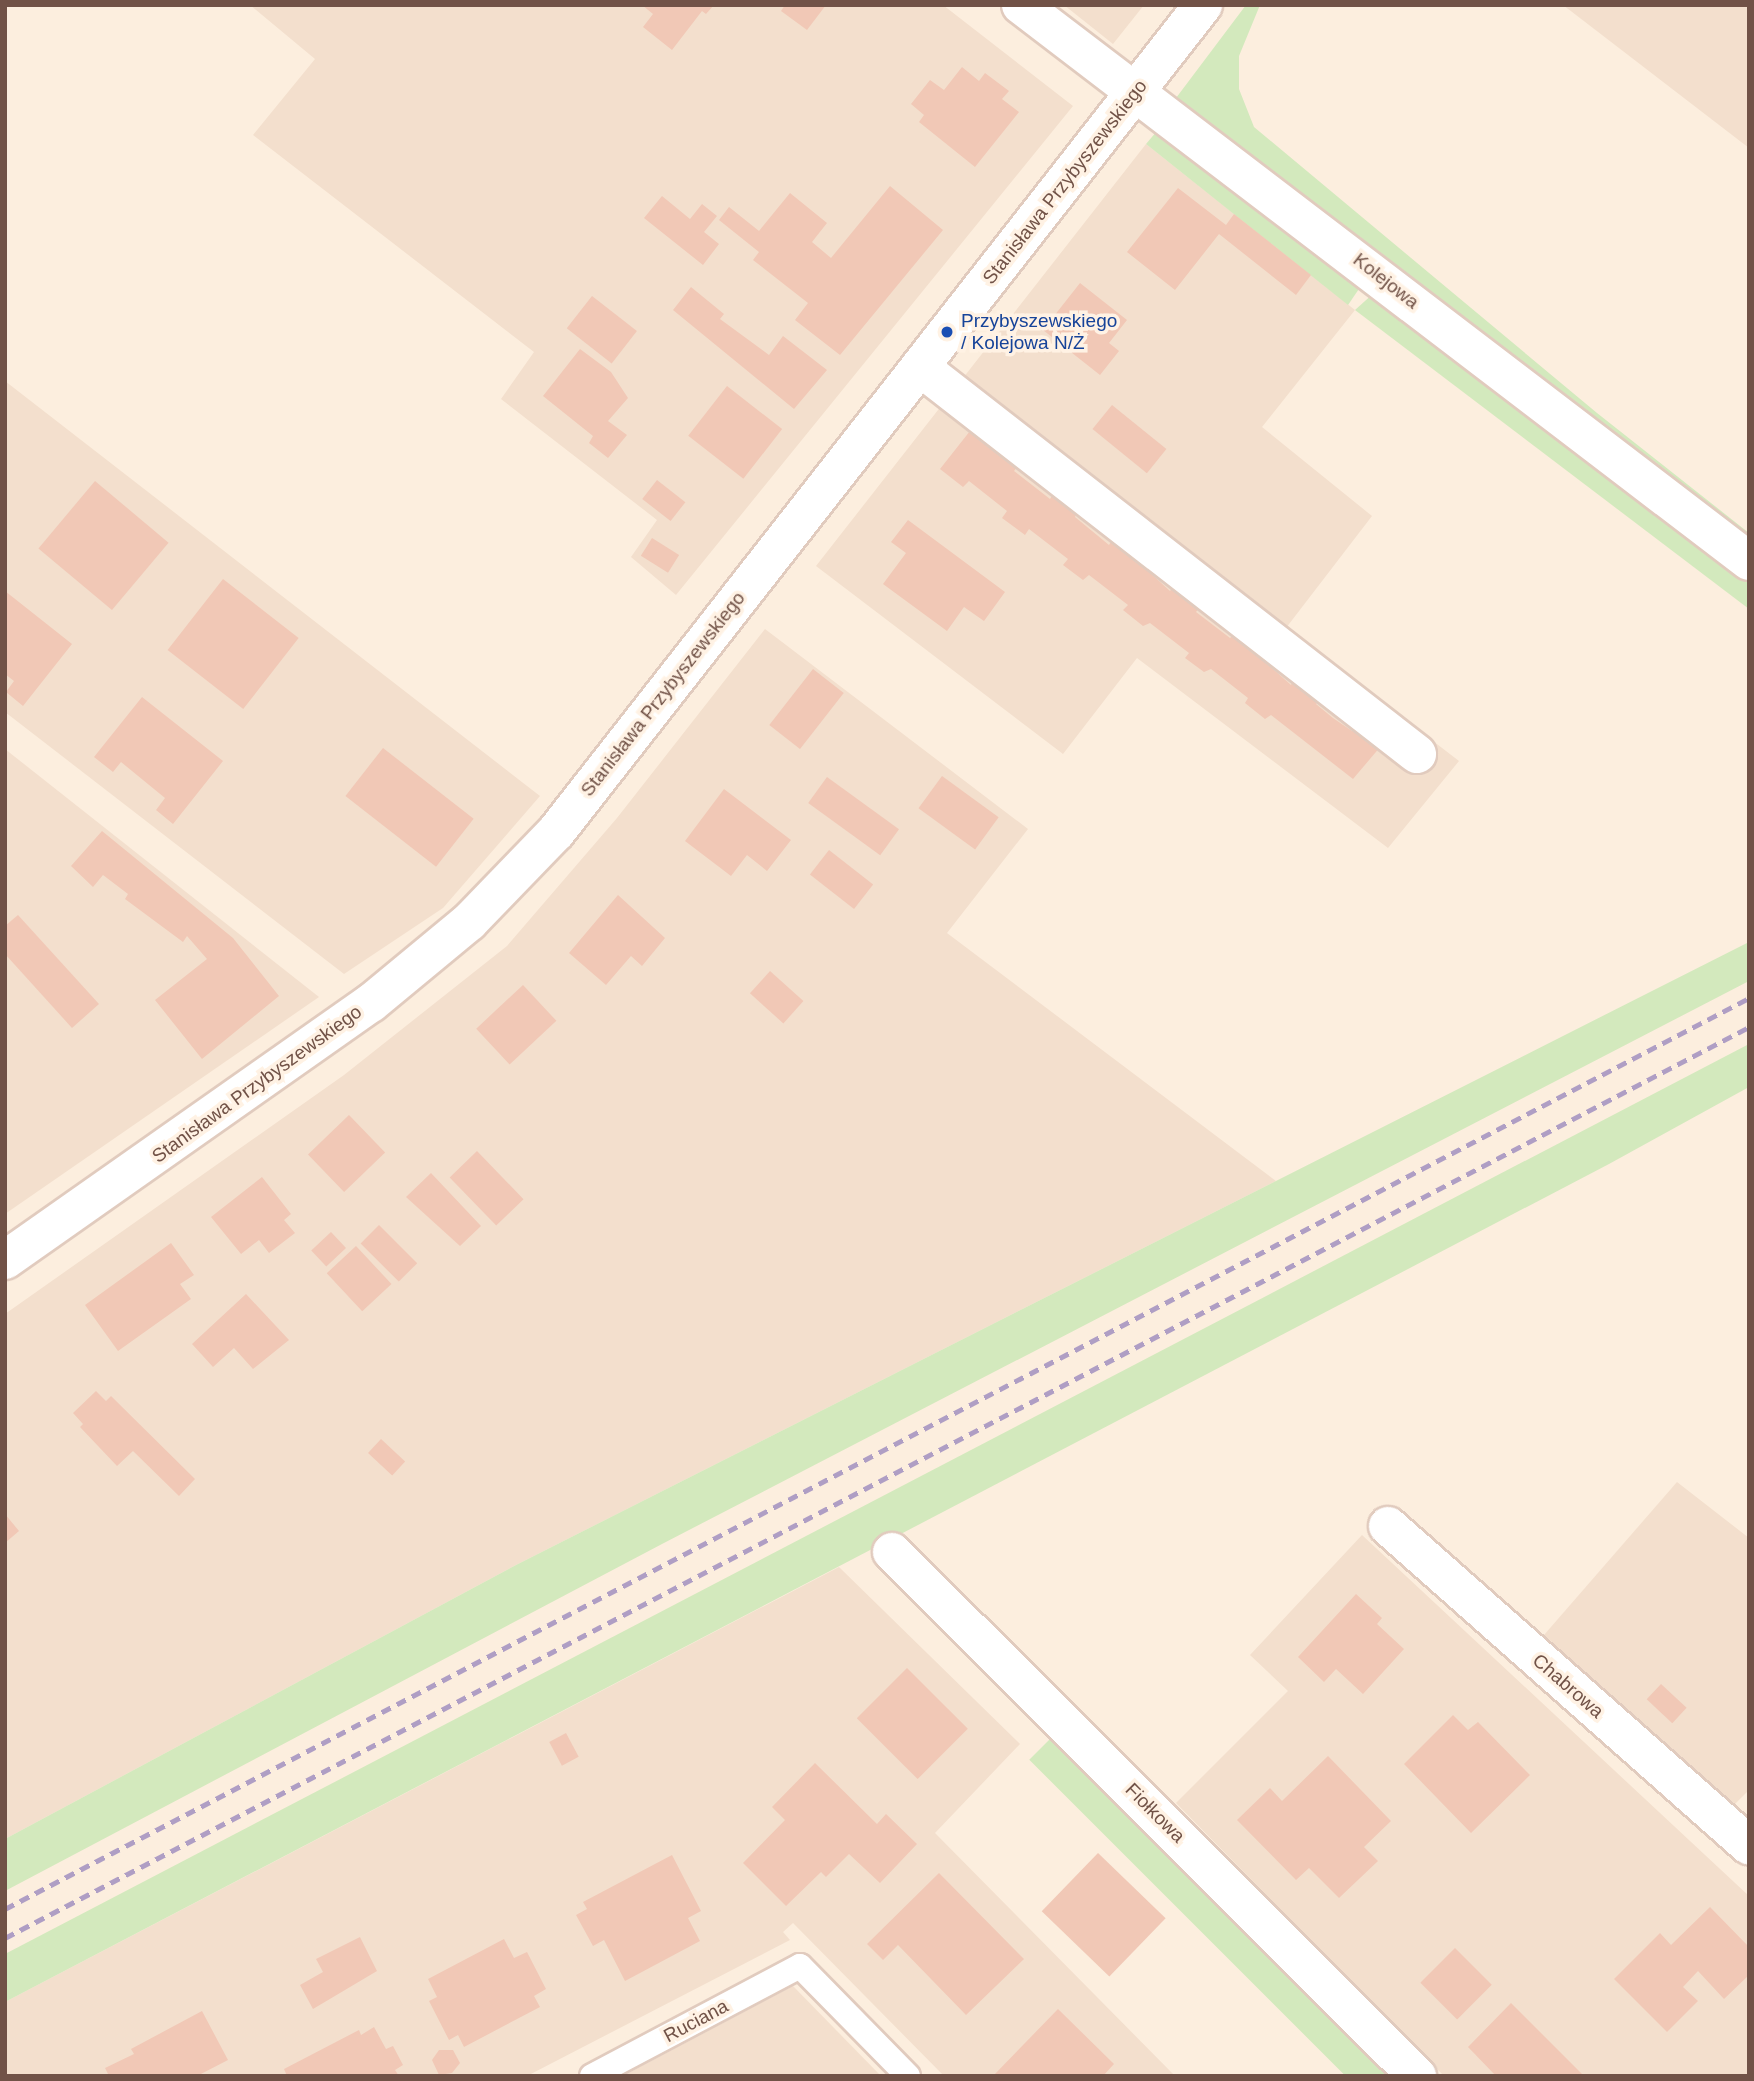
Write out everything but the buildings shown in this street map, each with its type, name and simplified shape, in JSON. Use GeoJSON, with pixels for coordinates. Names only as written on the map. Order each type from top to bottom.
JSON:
{"type":"FeatureCollection","features":[{"type":"Feature","properties":{"kind":"street","name":"Kolejowa"},"geometry":{"type":"LineString","coordinates":[[1021,5],[1749,561]]}},
{"type":"Feature","properties":{"kind":"street","name":"Stanisława Przybyszewskiego"},"geometry":{"type":"LineString","coordinates":[[5,1260],[355,1014],[469,922],[556,832],[1203,5]]}},
{"type":"Feature","properties":{"kind":"street"},"geometry":{"type":"LineString","coordinates":[[920,367],[1417,754]]}},
{"type":"Feature","properties":{"kind":"street","name":"Chabrowa"},"geometry":{"type":"LineString","coordinates":[[1388,1526],[1749,1845]]}},
{"type":"Feature","properties":{"kind":"street","name":"Fiołkowa"},"geometry":{"type":"LineString","coordinates":[[892,1552],[1416,2076]]}},
{"type":"Feature","properties":{"kind":"lane","name":"Ruciana"},"geometry":{"type":"LineString","coordinates":[[592,2076],[800,1966],[908,2076]]}},
{"type":"Feature","properties":{"kind":"shaded area"},"geometry":{"type":"Polygon","coordinates":[[[250,5],[943,5],[1073,106],[676,595],[631,557],[657,520],[501,399],[534,352],[253,135],[315,59],[250,5]]]}},
{"type":"Feature","properties":{"kind":"shaded area"},"geometry":{"type":"Polygon","coordinates":[[[1064,5],[1144,5],[1113,44],[1064,5]]]}},
{"type":"Feature","properties":{"kind":"shaded area"},"geometry":{"type":"Polygon","coordinates":[[[1563,5],[1749,5],[1749,148],[1563,5]]]}},
{"type":"Feature","properties":{"kind":"shaded area"},"geometry":{"type":"Polygon","coordinates":[[[1146,144],[1355,310],[1262,427],[1372,516],[1286,628],[1459,761],[1388,848],[1137,658],[1063,754],[816,566],[1146,144]]]}},
{"type":"Feature","properties":{"kind":"shaded area"},"geometry":{"type":"Polygon","coordinates":[[[5,381],[540,796],[443,908],[344,974],[5,712],[5,381]]]}},
{"type":"Feature","properties":{"kind":"shaded area"},"geometry":{"type":"Polygon","coordinates":[[[765,629],[1028,829],[947,933],[1276,1181],[516,1565],[5,1839],[5,1314],[344,1075],[507,946],[617,818],[765,629]]]}},
{"type":"Feature","properties":{"kind":"shaded area"},"geometry":{"type":"Polygon","coordinates":[[[5,749],[319,997],[5,1214],[5,749]]]}},
{"type":"Feature","properties":{"kind":"shaded area"},"geometry":{"type":"Polygon","coordinates":[[[1677,1482],[1749,1538],[1749,1790],[1734,1805],[1544,1635],[1677,1482]]]}},
{"type":"Feature","properties":{"kind":"shaded area"},"geometry":{"type":"Polygon","coordinates":[[[1362,1535],[1749,1896],[1749,2076],[1444,2076],[1176,1803],[1288,1691],[1250,1655],[1362,1535]]]}},
{"type":"Feature","properties":{"kind":"shaded area"},"geometry":{"type":"Polygon","coordinates":[[[839,1567],[1020,1744],[935,1833],[1175,2076],[944,2076],[793,1923],[783,1932],[790,1940],[527,2076],[5,2076],[5,2002],[839,1567]]]}},
{"type":"Feature","properties":{"kind":"shaded area"},"geometry":{"type":"Polygon","coordinates":[[[793,1986],[881,2076],[623,2076],[793,1986]]]}},
{"type":"Feature","properties":{"kind":"green space"},"geometry":{"type":"Polygon","coordinates":[[[1246,5],[1260,5],[1239,56],[1239,89],[1254,127],[1597,413],[1749,533],[1749,545],[1176,98],[1246,5]]]}},
{"type":"Feature","properties":{"kind":"green space"},"geometry":{"type":"Polygon","coordinates":[[[1157,131],[1363,283],[1348,305],[1146,144],[1157,131]]]}},
{"type":"Feature","properties":{"kind":"green space"},"geometry":{"type":"Polygon","coordinates":[[[1375,292],[1749,579],[1749,609],[1355,310],[1375,292]]]}},
{"type":"Feature","properties":{"kind":"green space"},"geometry":{"type":"Polygon","coordinates":[[[1749,942],[1749,981],[662,1544],[5,1891],[5,1839],[516,1565],[1749,942]]]}},
{"type":"Feature","properties":{"kind":"green space"},"geometry":{"type":"Polygon","coordinates":[[[1749,1044],[1749,1087],[1609,1164],[5,2002],[5,1954],[1749,1044]]]}},
{"type":"Feature","properties":{"kind":"green space"},"geometry":{"type":"Polygon","coordinates":[[[1054,1735],[1395,2076],[1346,2076],[1029,1760],[1054,1735]]]}},
{"type":"Feature","properties":{"kind":"railway"},"geometry":{"type":"LineString","coordinates":[[5,1909],[1749,998]]}},
{"type":"Feature","properties":{"kind":"railway"},"geometry":{"type":"LineString","coordinates":[[5,1938],[1749,1027]]}},
{"type":"Feature","properties":{"kind":"place","name":"Przybyszewskiego / Kolejowa N/Ż"},"geometry":{"type":"Point","coordinates":[947,332]}}]}
